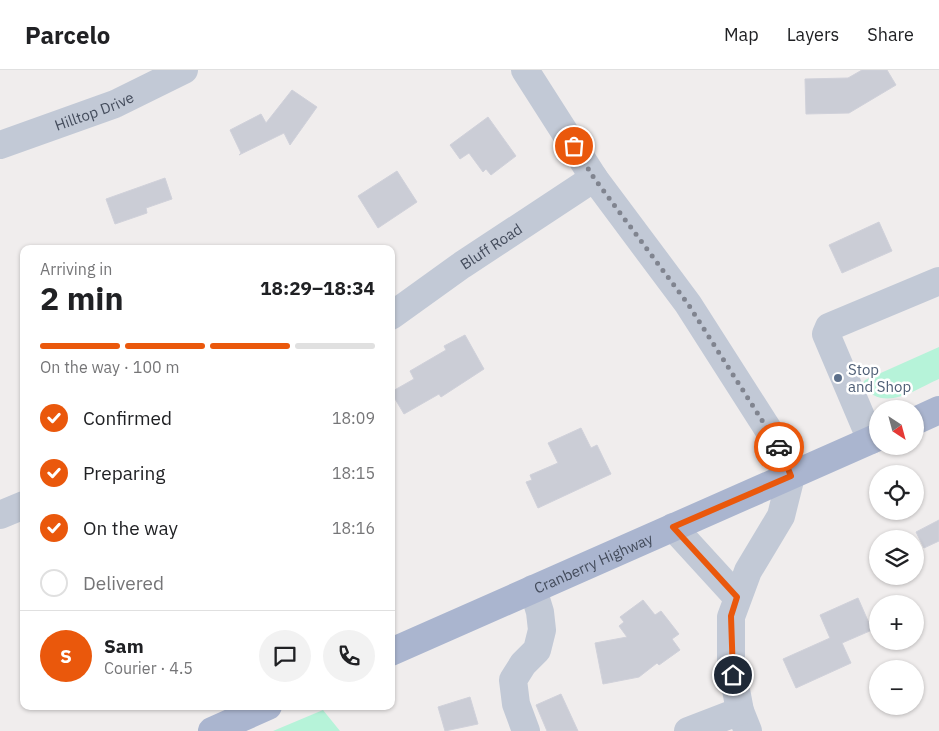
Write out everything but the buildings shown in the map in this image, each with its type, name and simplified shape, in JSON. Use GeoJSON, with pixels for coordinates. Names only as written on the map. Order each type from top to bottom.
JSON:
{"type":"FeatureCollection","features":[{"type":"Feature","properties":{"kind":"main road"},"geometry":{"type":"LineString","coordinates":[[924,417],[939,410]]}},
{"type":"Feature","properties":{"kind":"main road","name":"Cranberry Highway"},"geometry":{"type":"LineString","coordinates":[[395,650],[869,440]]}},
{"type":"Feature","properties":{"kind":"main road"},"geometry":{"type":"LineString","coordinates":[[212,731],[259,710]]}},
{"type":"Feature","properties":{"kind":"street","name":"Hilltop Drive"},"geometry":{"type":"LineString","coordinates":[[0,145],[115,104],[184,70]]}},
{"type":"Feature","properties":{"kind":"street"},"geometry":{"type":"LineString","coordinates":[[525,70],[594,178],[688,304],[773,437],[791,476],[781,516],[748,572],[731,616],[731,663],[744,721],[688,731]]}},
{"type":"Feature","properties":{"kind":"street","name":"Bluff Road"},"geometry":{"type":"LineString","coordinates":[[395,313],[462,265],[594,178]]}},
{"type":"Feature","properties":{"kind":"street"},"geometry":{"type":"LineString","coordinates":[[869,427],[826,334],[827,330],[829,327],[939,281]]}},
{"type":"Feature","properties":{"kind":"street"},"geometry":{"type":"LineString","coordinates":[[0,515],[20,507]]}},
{"type":"Feature","properties":{"kind":"street"},"geometry":{"type":"LineString","coordinates":[[673,527],[737,597]]}},
{"type":"Feature","properties":{"kind":"street"},"geometry":{"type":"LineString","coordinates":[[526,731],[516,704],[513,680],[523,664],[537,650],[542,630],[540,612],[533,589]]}},
{"type":"Feature","properties":{"kind":"green space"},"geometry":{"type":"Polygon","coordinates":[[[939,347],[939,379],[919,389],[889,399],[870,393],[862,384],[865,380],[939,347]]]}},
{"type":"Feature","properties":{"kind":"green space"},"geometry":{"type":"Polygon","coordinates":[[[323,710],[340,731],[273,731],[323,710]]]}},
{"type":"Feature","properties":{"kind":"way so far"},"geometry":{"type":"LineString","coordinates":[[574,146],[594,178],[688,304],[779,447]]}},
{"type":"Feature","properties":{"kind":"place","name":"Stop and Shop"},"geometry":{"type":"Point","coordinates":[838,378]}},
{"type":"Feature","properties":{"kind":"route"},"geometry":{"type":"LineString","coordinates":[[733,675],[730,640],[731,616],[737,597],[673,527],[791,476],[779,447]]}}]}
